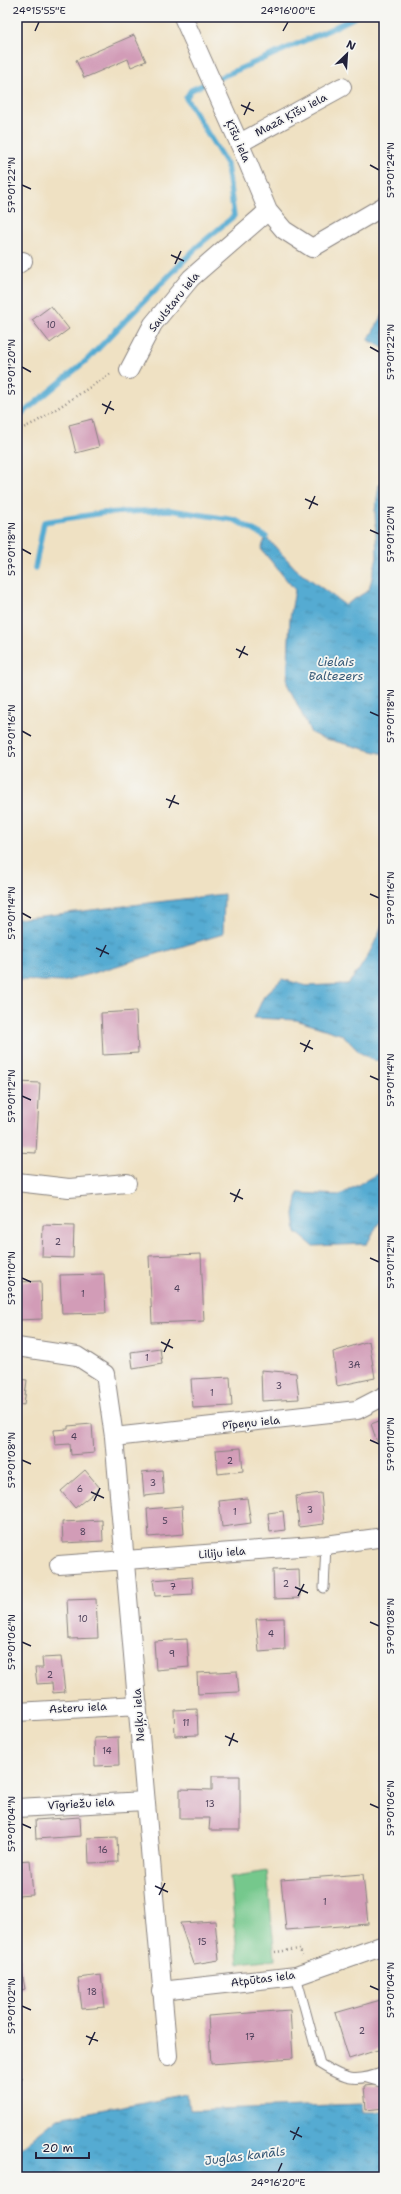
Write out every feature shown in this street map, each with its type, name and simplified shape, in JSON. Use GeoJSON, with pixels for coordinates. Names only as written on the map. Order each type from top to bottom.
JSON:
{"type":"FeatureCollection","features":[{"type":"Feature","properties":{"kind":"street","name":"Ķīšu iela"},"geometry":{"type":"LineString","coordinates":[[183,17],[240,143],[268,211],[284,230],[312,248],[384,206]]}},
{"type":"Feature","properties":{"kind":"street","name":"Mazā Ķīšu iela"},"geometry":{"type":"LineString","coordinates":[[240,143],[342,88]]}},
{"type":"Feature","properties":{"kind":"street","name":"Saulstaru iela"},"geometry":{"type":"LineString","coordinates":[[128,370],[153,324],[191,278],[268,211]]}},
{"type":"Feature","properties":{"kind":"street"},"geometry":{"type":"LineString","coordinates":[[17,1182],[69,1188],[127,1183]]}},
{"type":"Feature","properties":{"kind":"street","name":"Neļķu iela"},"geometry":{"type":"LineString","coordinates":[[17,1347],[77,1356],[105,1374],[114,1437],[138,1705],[161,1991],[168,2056]]}},
{"type":"Feature","properties":{"kind":"street","name":"Pīpeņu iela"},"geometry":{"type":"LineString","coordinates":[[114,1437],[357,1410],[384,1396]]}},
{"type":"Feature","properties":{"kind":"street","name":"Liliju iela"},"geometry":{"type":"LineString","coordinates":[[59,1565],[326,1545],[384,1537]]}},
{"type":"Feature","properties":{"kind":"street","name":"Asteru iela"},"geometry":{"type":"LineString","coordinates":[[17,1712],[138,1705]]}},
{"type":"Feature","properties":{"kind":"street","name":"Vīgriežu iela"},"geometry":{"type":"LineString","coordinates":[[17,1808],[145,1801]]}},
{"type":"Feature","properties":{"kind":"street","name":"Atpūtas iela"},"geometry":{"type":"LineString","coordinates":[[161,1991],[302,1974],[384,1945]]}},
{"type":"Feature","properties":{"kind":"lane"},"geometry":{"type":"LineString","coordinates":[[324,1588],[326,1545]]}},
{"type":"Feature","properties":{"kind":"lane"},"geometry":{"type":"LineString","coordinates":[[302,1974],[320,2064],[341,2077],[367,2078],[384,2083]]}},
{"type":"Feature","properties":{"kind":"lane"},"geometry":{"type":"LineString","coordinates":[[367,2078],[384,2072]]}},
{"type":"Feature","properties":{"kind":"path"},"geometry":{"type":"LineString","coordinates":[[17,431],[36,422],[117,368],[128,370]]}},
{"type":"Feature","properties":{"kind":"path"},"geometry":{"type":"LineString","coordinates":[[275,1952],[300,1949],[302,1974]]}},
{"type":"Feature","properties":{"kind":"path"},"geometry":{"type":"LineString","coordinates":[[17,2063],[22,2080]]}},
{"type":"Feature","properties":{"kind":"green space"},"geometry":{"type":"Polygon","coordinates":[[[267,1871],[275,1959],[238,1963],[230,1877],[267,1871]]]}},
{"type":"Feature","properties":{"kind":"water"},"geometry":{"type":"Polygon","coordinates":[[[384,313],[384,348],[368,340],[384,313]]]}},
{"type":"Feature","properties":{"kind":"water","name":"Lielais Baltezers"},"geometry":{"type":"Polygon","coordinates":[[[384,482],[384,754],[322,738],[311,733],[287,683],[290,618],[295,590],[261,549],[266,537],[296,569],[345,605],[369,590],[377,557],[375,511],[379,485],[384,482]]]}},
{"type":"Feature","properties":{"kind":"water"},"geometry":{"type":"Polygon","coordinates":[[[224,894],[223,934],[63,982],[17,980],[17,919],[224,894]]]}},
{"type":"Feature","properties":{"kind":"water"},"geometry":{"type":"Polygon","coordinates":[[[384,919],[384,1058],[375,1061],[359,1052],[343,1035],[296,1020],[254,1018],[264,996],[282,979],[307,986],[348,984],[369,953],[384,919]]]}},
{"type":"Feature","properties":{"kind":"water"},"geometry":{"type":"Polygon","coordinates":[[[384,1170],[384,1219],[378,1224],[367,1244],[313,1246],[296,1232],[294,1214],[298,1193],[340,1195],[384,1170]]]}},
{"type":"Feature","properties":{"kind":"water","name":"Juglas kanāls"},"geometry":{"type":"Polygon","coordinates":[[[187,2094],[189,2110],[362,2104],[363,2113],[384,2113],[384,2177],[17,2177],[17,2151],[58,2118],[187,2094]]]}},
{"type":"Feature","properties":{"kind":"building"},"geometry":{"type":"Polygon","coordinates":[[[134,35],[146,61],[131,67],[128,59],[84,78],[76,60],[134,35]]]}},
{"type":"Feature","properties":{"kind":"building"},"geometry":{"type":"Polygon","coordinates":[[[51,306],[69,329],[50,343],[32,320],[51,306]]]}},
{"type":"Feature","properties":{"kind":"building"},"geometry":{"type":"Polygon","coordinates":[[[92,419],[99,447],[76,453],[69,425],[92,419]]]}},
{"type":"Feature","properties":{"kind":"building"},"geometry":{"type":"Polygon","coordinates":[[[136,1011],[138,1053],[103,1055],[101,1013],[136,1011]]]}},
{"type":"Feature","properties":{"kind":"building"},"geometry":{"type":"Polygon","coordinates":[[[17,1082],[40,1083],[36,1153],[17,1152],[17,1082]]]}},
{"type":"Feature","properties":{"kind":"building"},"geometry":{"type":"Polygon","coordinates":[[[43,1225],[74,1226],[73,1258],[42,1257],[43,1225]]]}},
{"type":"Feature","properties":{"kind":"building"},"geometry":{"type":"Polygon","coordinates":[[[18,1245],[19,1257],[17,1257],[18,1245]]]}},
{"type":"Feature","properties":{"kind":"building"},"geometry":{"type":"Polygon","coordinates":[[[201,1254],[204,1321],[152,1323],[149,1256],[201,1254]]]}},
{"type":"Feature","properties":{"kind":"building"},"geometry":{"type":"Polygon","coordinates":[[[104,1274],[106,1313],[62,1314],[60,1275],[104,1274]]]}},
{"type":"Feature","properties":{"kind":"building"},"geometry":{"type":"Polygon","coordinates":[[[41,1281],[42,1319],[17,1320],[17,1282],[41,1281]]]}},
{"type":"Feature","properties":{"kind":"building"},"geometry":{"type":"Polygon","coordinates":[[[384,1332],[384,1342],[379,1335],[384,1332]]]}},
{"type":"Feature","properties":{"kind":"building"},"geometry":{"type":"Polygon","coordinates":[[[369,1341],[375,1378],[337,1386],[333,1352],[369,1341]]]}},
{"type":"Feature","properties":{"kind":"building"},"geometry":{"type":"Polygon","coordinates":[[[160,1348],[162,1364],[133,1369],[131,1352],[160,1348]]]}},
{"type":"Feature","properties":{"kind":"building"},"geometry":{"type":"Polygon","coordinates":[[[261,1370],[296,1373],[299,1399],[262,1401],[261,1370]]]}},
{"type":"Feature","properties":{"kind":"building"},"geometry":{"type":"Polygon","coordinates":[[[230,1377],[232,1406],[193,1408],[191,1379],[230,1377]]]}},
{"type":"Feature","properties":{"kind":"building"},"geometry":{"type":"Polygon","coordinates":[[[17,1379],[27,1380],[24,1405],[17,1404],[17,1379]]]}},
{"type":"Feature","properties":{"kind":"building"},"geometry":{"type":"Polygon","coordinates":[[[384,1419],[384,1439],[377,1442],[371,1424],[384,1419]]]}},
{"type":"Feature","properties":{"kind":"building"},"geometry":{"type":"Polygon","coordinates":[[[92,1424],[94,1453],[71,1455],[70,1444],[55,1445],[54,1430],[68,1429],[68,1426],[92,1424]]]}},
{"type":"Feature","properties":{"kind":"building"},"geometry":{"type":"Polygon","coordinates":[[[241,1448],[243,1471],[218,1474],[216,1450],[241,1448]]]}},
{"type":"Feature","properties":{"kind":"building"},"geometry":{"type":"Polygon","coordinates":[[[85,1470],[100,1488],[75,1508],[61,1491],[85,1470]]]}},
{"type":"Feature","properties":{"kind":"building"},"geometry":{"type":"Polygon","coordinates":[[[162,1470],[164,1494],[144,1496],[142,1472],[162,1470]]]}},
{"type":"Feature","properties":{"kind":"building"},"geometry":{"type":"Polygon","coordinates":[[[321,1493],[324,1524],[299,1527],[296,1496],[321,1493]]]}},
{"type":"Feature","properties":{"kind":"building"},"geometry":{"type":"Polygon","coordinates":[[[247,1498],[251,1523],[222,1527],[219,1501],[247,1498]]]}},
{"type":"Feature","properties":{"kind":"building"},"geometry":{"type":"Polygon","coordinates":[[[182,1506],[184,1534],[149,1537],[147,1509],[182,1506]]]}},
{"type":"Feature","properties":{"kind":"building"},"geometry":{"type":"Polygon","coordinates":[[[283,1511],[285,1530],[270,1532],[268,1513],[283,1511]]]}},
{"type":"Feature","properties":{"kind":"building"},"geometry":{"type":"Polygon","coordinates":[[[102,1520],[103,1541],[63,1543],[62,1522],[102,1520]]]}},
{"type":"Feature","properties":{"kind":"building"},"geometry":{"type":"Polygon","coordinates":[[[299,1569],[300,1598],[274,1599],[273,1570],[299,1569]]]}},
{"type":"Feature","properties":{"kind":"building"},"geometry":{"type":"Polygon","coordinates":[[[192,1577],[193,1594],[155,1596],[153,1580],[192,1577]]]}},
{"type":"Feature","properties":{"kind":"building"},"geometry":{"type":"Polygon","coordinates":[[[96,1599],[98,1638],[69,1639],[67,1600],[96,1599]]]}},
{"type":"Feature","properties":{"kind":"building"},"geometry":{"type":"Polygon","coordinates":[[[284,1618],[285,1650],[259,1652],[256,1619],[284,1618]]]}},
{"type":"Feature","properties":{"kind":"building"},"geometry":{"type":"Polygon","coordinates":[[[187,1639],[189,1667],[156,1670],[154,1641],[187,1639]]]}},
{"type":"Feature","properties":{"kind":"building"},"geometry":{"type":"Polygon","coordinates":[[[61,1657],[65,1692],[53,1693],[52,1683],[37,1684],[35,1668],[43,1668],[42,1658],[61,1657]]]}},
{"type":"Feature","properties":{"kind":"building"},"geometry":{"type":"Polygon","coordinates":[[[237,1671],[239,1692],[198,1694],[197,1673],[237,1671]]]}},
{"type":"Feature","properties":{"kind":"building"},"geometry":{"type":"Polygon","coordinates":[[[197,1709],[198,1735],[175,1736],[174,1710],[197,1709]]]}},
{"type":"Feature","properties":{"kind":"building"},"geometry":{"type":"Polygon","coordinates":[[[118,1737],[119,1765],[95,1766],[94,1738],[118,1737]]]}},
{"type":"Feature","properties":{"kind":"building"},"geometry":{"type":"Polygon","coordinates":[[[212,1776],[240,1776],[240,1830],[209,1830],[210,1818],[180,1818],[180,1789],[212,1790],[212,1776]]]}},
{"type":"Feature","properties":{"kind":"building"},"geometry":{"type":"Polygon","coordinates":[[[80,1817],[81,1836],[36,1839],[35,1820],[80,1817]]]}},
{"type":"Feature","properties":{"kind":"building"},"geometry":{"type":"Polygon","coordinates":[[[117,1837],[118,1862],[89,1863],[88,1838],[117,1837]]]}},
{"type":"Feature","properties":{"kind":"building"},"geometry":{"type":"Polygon","coordinates":[[[30,1860],[33,1895],[17,1896],[17,1861],[30,1860]]]}},
{"type":"Feature","properties":{"kind":"building"},"geometry":{"type":"Polygon","coordinates":[[[363,1874],[368,1924],[286,1930],[281,1880],[363,1874]]]}},
{"type":"Feature","properties":{"kind":"building"},"geometry":{"type":"Polygon","coordinates":[[[215,1921],[219,1960],[194,1964],[180,1923],[215,1921]]]}},
{"type":"Feature","properties":{"kind":"building"},"geometry":{"type":"Polygon","coordinates":[[[17,1956],[19,1956],[25,1989],[17,1991],[17,1956]]]}},
{"type":"Feature","properties":{"kind":"building"},"geometry":{"type":"Polygon","coordinates":[[[101,1975],[105,2007],[82,2009],[78,1978],[101,1975]]]}},
{"type":"Feature","properties":{"kind":"building"},"geometry":{"type":"Polygon","coordinates":[[[384,1999],[384,2048],[349,2059],[335,2013],[384,1999]]]}},
{"type":"Feature","properties":{"kind":"building"},"geometry":{"type":"Polygon","coordinates":[[[290,2010],[293,2058],[211,2064],[208,2016],[290,2010]]]}},
{"type":"Feature","properties":{"kind":"building"},"geometry":{"type":"Polygon","coordinates":[[[383,2084],[384,2108],[366,2110],[364,2086],[383,2084]]]}},
{"type":"Feature","properties":{"kind":"waterway"},"geometry":{"type":"LineString","coordinates":[[17,418],[88,359],[198,246],[234,216],[227,165],[186,98],[191,90],[329,30],[355,17]]}},
{"type":"Feature","properties":{"kind":"waterway"},"geometry":{"type":"LineString","coordinates":[[35,568],[44,522],[102,513],[170,510],[235,520],[266,537]]}}]}
